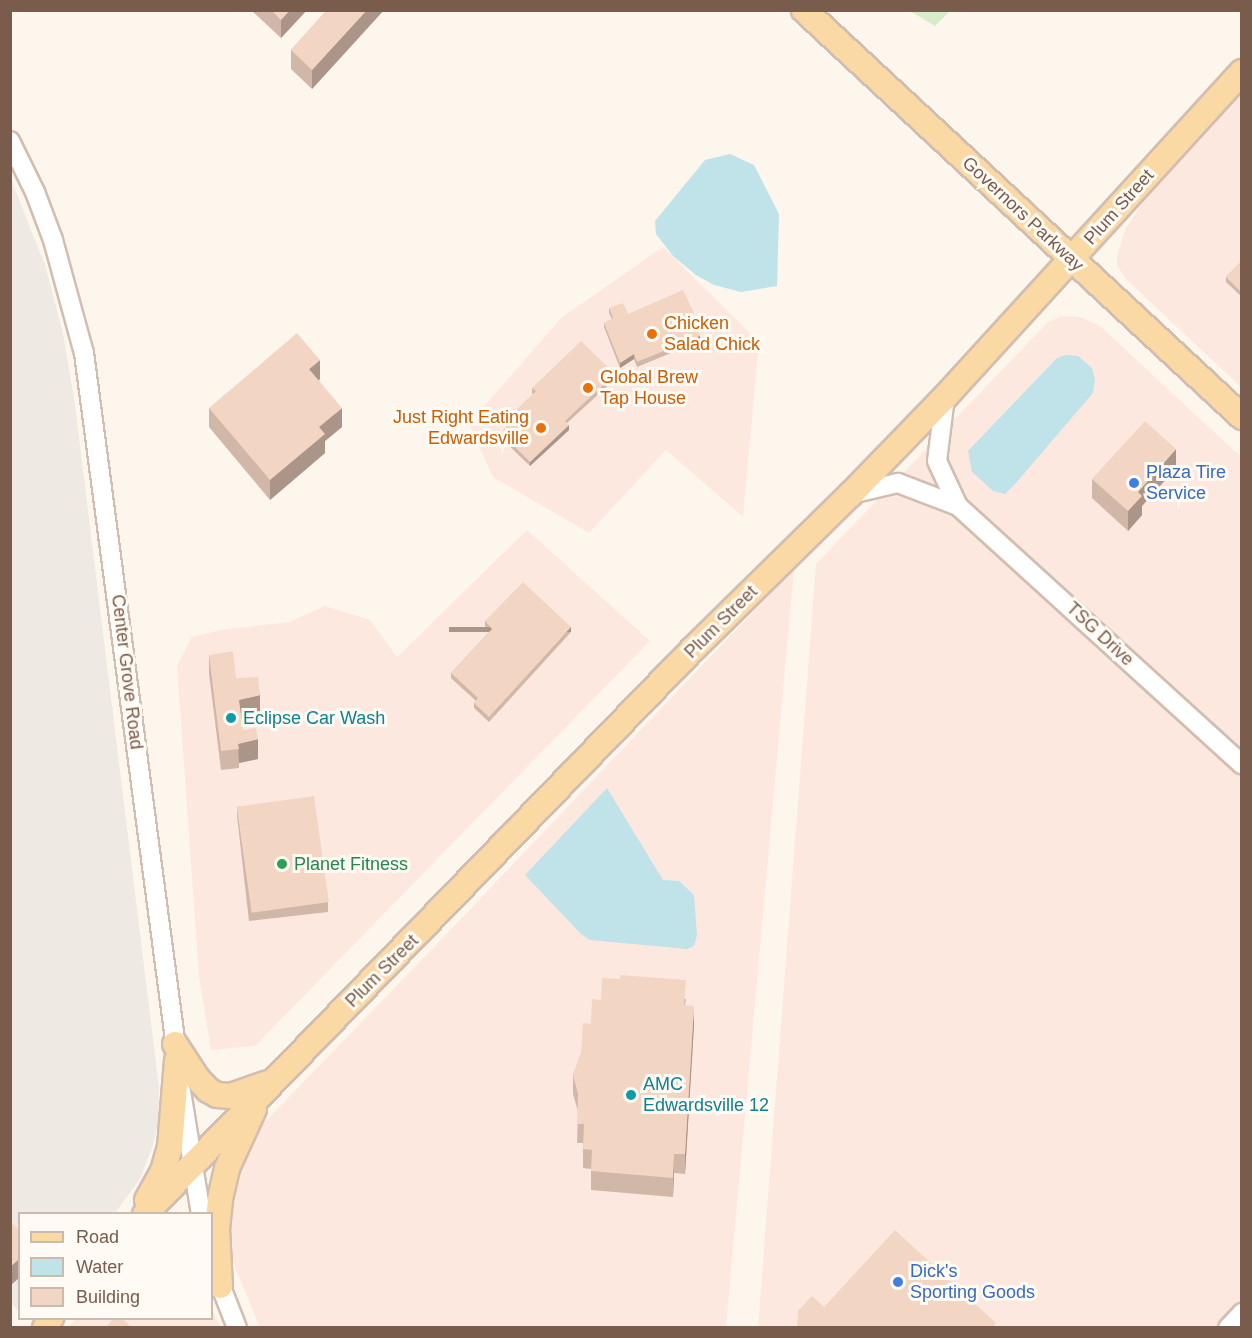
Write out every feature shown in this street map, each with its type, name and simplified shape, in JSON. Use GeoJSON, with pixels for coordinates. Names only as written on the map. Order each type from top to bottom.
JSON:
{"type":"FeatureCollection","features":[{"type":"Feature","properties":{"kind":"main road","name":"Governors Parkway"},"geometry":{"type":"LineString","coordinates":[[804,10],[1242,417]]}},
{"type":"Feature","properties":{"kind":"main road","name":"Plum Street"},"geometry":{"type":"LineString","coordinates":[[147,1212],[693,650],[851,494],[1072,259],[1242,72]]}},
{"type":"Feature","properties":{"kind":"main road"},"geometry":{"type":"LineString","coordinates":[[176,1052],[197,1078],[217,1095],[230,1096],[269,1086]]}},
{"type":"Feature","properties":{"kind":"main road"},"geometry":{"type":"LineString","coordinates":[[140,1212],[163,1171],[170,1147],[176,1052]]}},
{"type":"Feature","properties":{"kind":"main road"},"geometry":{"type":"LineString","coordinates":[[220,1290],[217,1229],[220,1199],[227,1168],[269,1086]]}},
{"type":"Feature","properties":{"kind":"street","name":"Center Grove Road"},"geometry":{"type":"LineString","coordinates":[[10,141],[35,192],[53,240],[84,353],[191,1165],[201,1212]]}},
{"type":"Feature","properties":{"kind":"street","name":"TSG Drive"},"geometry":{"type":"LineString","coordinates":[[945,396],[937,461],[958,506]]}},
{"type":"Feature","properties":{"kind":"street","name":"TSG Drive"},"geometry":{"type":"LineString","coordinates":[[851,494],[898,483],[958,506],[1242,764]]}},
{"type":"Feature","properties":{"kind":"street"},"geometry":{"type":"LineString","coordinates":[[213,1262],[220,1290],[237,1328]]}},
{"type":"Feature","properties":{"kind":"street"},"geometry":{"type":"LineString","coordinates":[[1228,1328],[1242,1313]]}},
{"type":"Feature","properties":{"kind":"shaded area"},"geometry":{"type":"Polygon","coordinates":[[[1241,90],[1241,387],[1128,281],[1117,266],[1117,256],[1125,230],[1143,202],[1241,90]]]}},
{"type":"Feature","properties":{"kind":"shaded area"},"geometry":{"type":"Polygon","coordinates":[[[10,177],[45,265],[63,333],[75,405],[159,1088],[158,1123],[152,1148],[140,1179],[116,1212],[18,1212],[18,1310],[10,1302],[10,177]]]}},
{"type":"Feature","properties":{"kind":"shaded area"},"geometry":{"type":"Polygon","coordinates":[[[663,247],[759,342],[743,517],[666,450],[589,533],[493,477],[469,424],[561,318],[663,247]]]}},
{"type":"Feature","properties":{"kind":"shaded area"},"geometry":{"type":"Polygon","coordinates":[[[1062,316],[1080,317],[1100,326],[1241,457],[1241,1327],[758,1328],[816,564],[1048,322],[1062,316]]]}},
{"type":"Feature","properties":{"kind":"shaded area"},"geometry":{"type":"Polygon","coordinates":[[[527,530],[650,641],[255,1046],[211,1050],[199,976],[177,666],[192,637],[221,630],[289,622],[325,606],[370,620],[397,657],[527,530]]]}},
{"type":"Feature","properties":{"kind":"shaded area"},"geometry":{"type":"Polygon","coordinates":[[[794,569],[726,1327],[260,1328],[232,1260],[224,1229],[231,1173],[257,1130],[794,569]]]}},
{"type":"Feature","properties":{"kind":"shaded area"},"geometry":{"type":"Polygon","coordinates":[[[213,1310],[220,1327],[68,1328],[75,1320],[213,1320],[213,1310]]]}},
{"type":"Feature","properties":{"kind":"green space"},"geometry":{"type":"Polygon","coordinates":[[[910,11],[950,11],[935,26],[910,11]]]}},
{"type":"Feature","properties":{"kind":"water"},"geometry":{"type":"Polygon","coordinates":[[[730,154],[754,165],[779,214],[777,286],[741,292],[714,285],[696,275],[673,256],[656,234],[655,221],[705,160],[730,154]]]}},
{"type":"Feature","properties":{"kind":"water"},"geometry":{"type":"Polygon","coordinates":[[[1066,355],[1078,356],[1092,368],[1095,379],[1093,393],[1005,494],[993,491],[972,472],[968,451],[1057,358],[1066,355]]]}},
{"type":"Feature","properties":{"kind":"water"},"geometry":{"type":"Polygon","coordinates":[[[607,788],[663,880],[679,881],[694,895],[697,935],[694,946],[687,949],[590,940],[581,934],[525,875],[607,788]]]}},
{"type":"Feature","properties":{"kind":"building"},"geometry":{"type":"Polygon","coordinates":[[[271,10],[290,10],[281,20],[271,10]]]}},
{"type":"Feature","properties":{"kind":"building"},"geometry":{"type":"Polygon","coordinates":[[[327,10],[367,10],[312,70],[291,50],[327,10]]]}},
{"type":"Feature","properties":{"kind":"building"},"geometry":{"type":"Polygon","coordinates":[[[1242,261],[1242,293],[1226,277],[1242,261]]]}},
{"type":"Feature","properties":{"kind":"building","name":"Chicken Salad Chick"},"geometry":{"type":"Polygon","coordinates":[[[683,290],[694,313],[692,314],[700,336],[637,362],[634,354],[620,363],[604,323],[613,318],[609,308],[623,303],[628,314],[683,290]]]}},
{"type":"Feature","properties":{"kind":"building"},"geometry":{"type":"Polygon","coordinates":[[[297,333],[320,360],[309,369],[342,408],[319,427],[325,434],[270,480],[209,408],[297,333]]]}},
{"type":"Feature","properties":{"kind":"building"},"geometry":{"type":"Polygon","coordinates":[[[581,341],[615,374],[565,421],[569,425],[530,462],[501,433],[510,423],[507,420],[536,391],[532,388],[581,341]]]}},
{"type":"Feature","properties":{"kind":"building"},"geometry":{"type":"Polygon","coordinates":[[[1145,421],[1176,449],[1138,492],[1142,496],[1128,511],[1092,479],[1145,421]]]}},
{"type":"Feature","properties":{"kind":"building"},"geometry":{"type":"Polygon","coordinates":[[[523,582],[571,627],[489,717],[474,703],[478,698],[451,673],[492,629],[485,621],[523,582]]]}},
{"type":"Feature","properties":{"kind":"building","name":"Eclipse Car Wash"},"geometry":{"type":"Polygon","coordinates":[[[233,651],[236,678],[258,677],[260,695],[239,700],[243,730],[256,728],[258,739],[238,744],[239,749],[221,751],[209,655],[233,651]]]}},
{"type":"Feature","properties":{"kind":"building","name":"Planet Fitness"},"geometry":{"type":"Polygon","coordinates":[[[314,796],[329,902],[252,913],[237,807],[314,796]]]}},
{"type":"Feature","properties":{"kind":"building","name":"AMC Edwardsville 12"},"geometry":{"type":"Polygon","coordinates":[[[620,975],[686,980],[684,1005],[694,1006],[685,1154],[674,1154],[673,1178],[591,1171],[592,1150],[583,1149],[584,1124],[577,1124],[578,1094],[573,1075],[581,1053],[583,1023],[591,1024],[592,999],[601,1000],[602,978],[620,979],[620,975]]]}},
{"type":"Feature","properties":{"kind":"building"},"geometry":{"type":"Polygon","coordinates":[[[10,1222],[18,1228],[18,1260],[10,1267],[10,1222]]]}},
{"type":"Feature","properties":{"kind":"building","name":"Dick's Sporting Goods"},"geometry":{"type":"Polygon","coordinates":[[[895,1230],[996,1323],[992,1328],[797,1328],[798,1311],[812,1296],[824,1307],[895,1230]]]}},
{"type":"Feature","properties":{"kind":"building"},"geometry":{"type":"Polygon","coordinates":[[[112,1320],[124,1320],[132,1328],[105,1328],[112,1320]]]}},
{"type":"Feature","properties":{"kind":"place","name":"Chicken Salad Chick"},"geometry":{"type":"Point","coordinates":[652,334]}},
{"type":"Feature","properties":{"kind":"place","name":"Global Brew Tap House"},"geometry":{"type":"Point","coordinates":[588,388]}},
{"type":"Feature","properties":{"kind":"place","name":"Just Right Eating Edwardsville"},"geometry":{"type":"Point","coordinates":[541,428]}},
{"type":"Feature","properties":{"kind":"place","name":"Plaza Tire Service"},"geometry":{"type":"Point","coordinates":[1134,483]}},
{"type":"Feature","properties":{"kind":"place","name":"Eclipse Car Wash"},"geometry":{"type":"Point","coordinates":[231,718]}},
{"type":"Feature","properties":{"kind":"place","name":"Planet Fitness"},"geometry":{"type":"Point","coordinates":[282,864]}},
{"type":"Feature","properties":{"kind":"place","name":"AMC Edwardsville 12"},"geometry":{"type":"Point","coordinates":[631,1095]}},
{"type":"Feature","properties":{"kind":"place","name":"Dick's Sporting Goods"},"geometry":{"type":"Point","coordinates":[898,1282]}}]}
